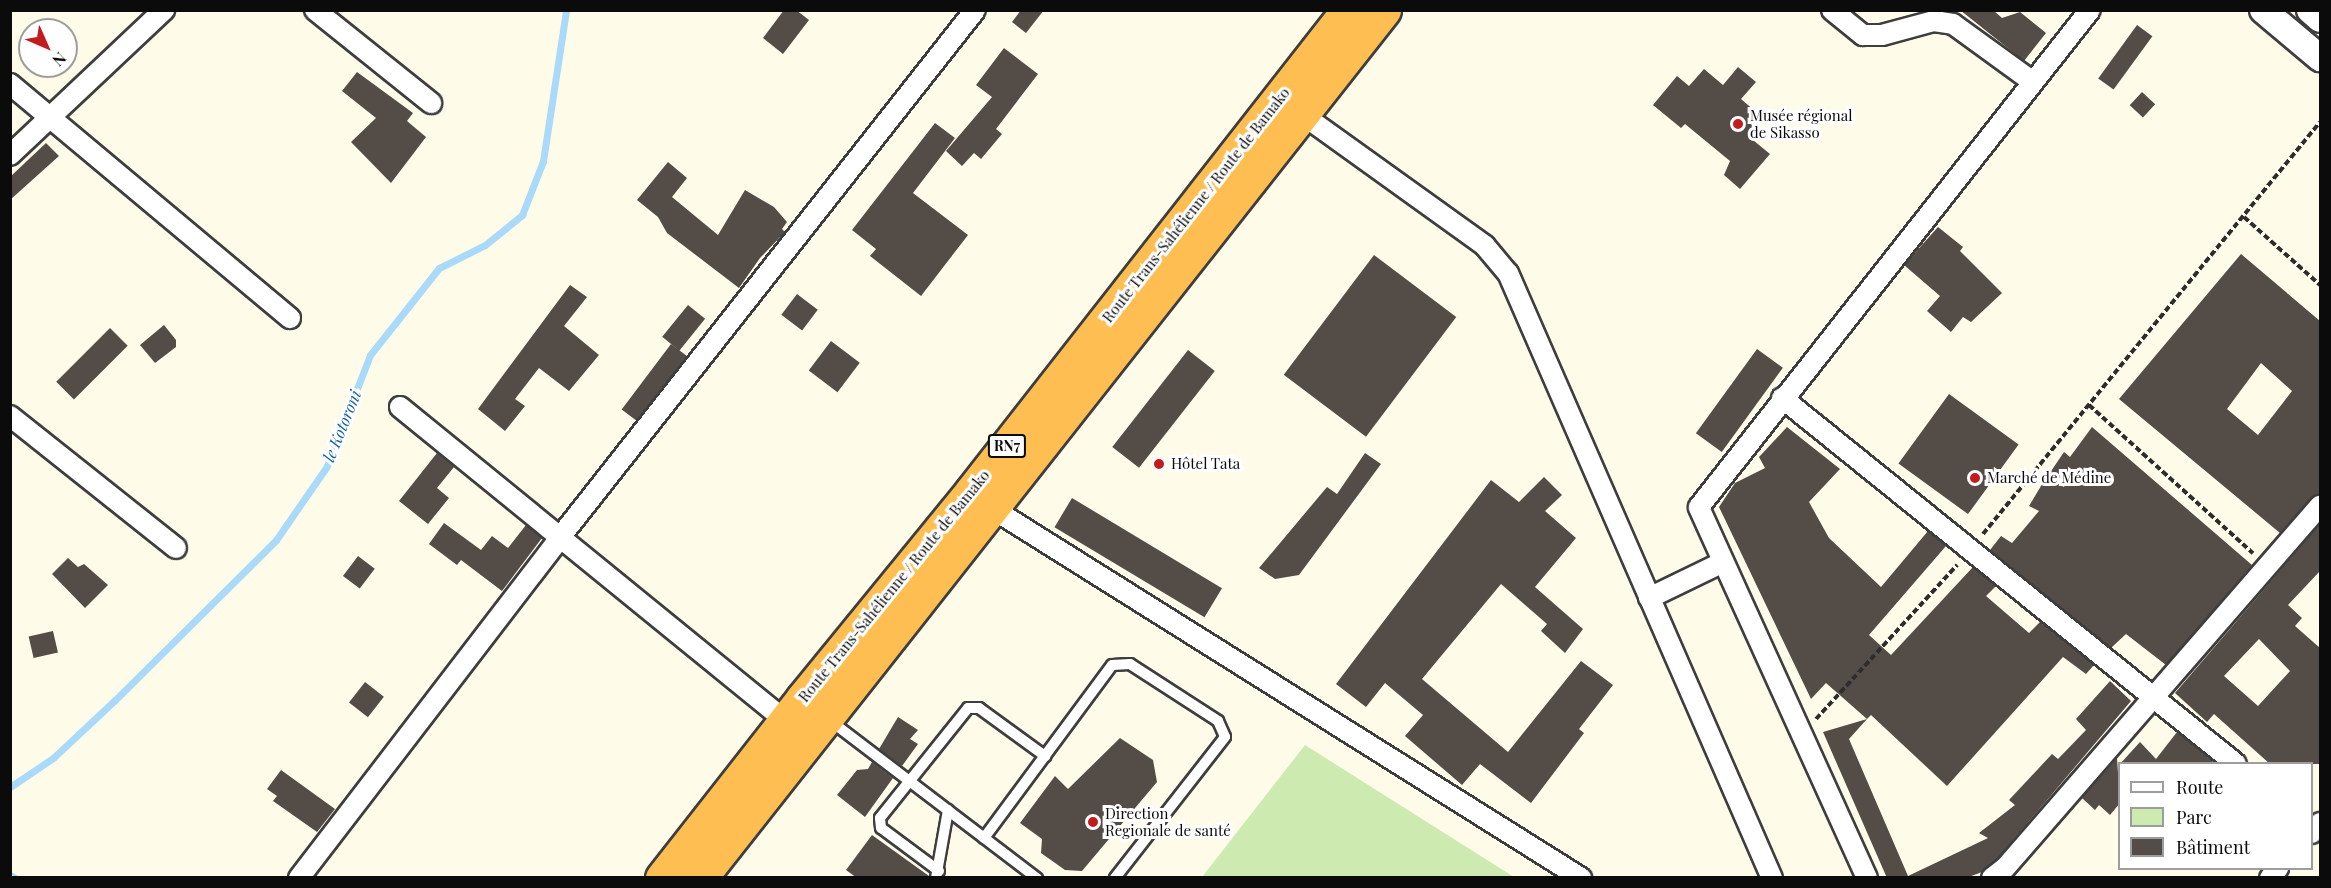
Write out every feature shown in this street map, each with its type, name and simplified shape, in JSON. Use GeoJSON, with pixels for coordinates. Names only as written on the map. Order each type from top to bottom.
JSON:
{"type":"FeatureCollection","features":[{"type":"Feature","properties":{"kind":"highway","name":"Route Trans-Sahélienne / Route de Bamako"},"geometry":{"type":"LineString","coordinates":[[982,501],[1348,10]]}},
{"type":"Feature","properties":{"kind":"highway","name":"Route Trans-Sahélienne / Route de Bamako"},"geometry":{"type":"LineString","coordinates":[[662,878],[809,715],[982,501],[1303,115],[1384,10]]}},
{"type":"Feature","properties":{"kind":"highway","name":"Route Trans-Sahélienne / Route de Bamako"},"geometry":{"type":"LineString","coordinates":[[700,878],[809,715]]}},
{"type":"Feature","properties":{"kind":"street"},"geometry":{"type":"LineString","coordinates":[[10,154],[164,10]]}},
{"type":"Feature","properties":{"kind":"street"},"geometry":{"type":"LineString","coordinates":[[315,10],[431,103]]}},
{"type":"Feature","properties":{"kind":"street"},"geometry":{"type":"LineString","coordinates":[[299,878],[561,536],[975,10]]}},
{"type":"Feature","properties":{"kind":"street"},"geometry":{"type":"LineString","coordinates":[[1832,10],[1863,34],[1882,35],[1934,21],[1953,24],[2033,82]]}},
{"type":"Feature","properties":{"kind":"street"},"geometry":{"type":"LineString","coordinates":[[1867,878],[1803,732],[1699,507],[1782,398],[2090,10]]}},
{"type":"Feature","properties":{"kind":"street"},"geometry":{"type":"LineString","coordinates":[[2263,10],[2320,58]]}},
{"type":"Feature","properties":{"kind":"street"},"geometry":{"type":"LineString","coordinates":[[2310,10],[2320,19]]}},
{"type":"Feature","properties":{"kind":"street"},"geometry":{"type":"LineString","coordinates":[[10,84],[290,318]]}},
{"type":"Feature","properties":{"kind":"street"},"geometry":{"type":"LineString","coordinates":[[1303,115],[1485,246],[1508,273],[1772,878]]}},
{"type":"Feature","properties":{"kind":"street"},"geometry":{"type":"LineString","coordinates":[[1782,398],[1971,548],[2234,762]]}},
{"type":"Feature","properties":{"kind":"street"},"geometry":{"type":"LineString","coordinates":[[400,407],[561,536],[809,715]]}},
{"type":"Feature","properties":{"kind":"street"},"geometry":{"type":"LineString","coordinates":[[10,416],[176,548]]}},
{"type":"Feature","properties":{"kind":"street"},"geometry":{"type":"LineString","coordinates":[[982,501],[1581,878]]}},
{"type":"Feature","properties":{"kind":"street"},"geometry":{"type":"LineString","coordinates":[[1992,878],[2006,868],[2320,506]]}},
{"type":"Feature","properties":{"kind":"street"},"geometry":{"type":"LineString","coordinates":[[1649,598],[1723,562]]}},
{"type":"Feature","properties":{"kind":"lane"},"geometry":{"type":"LineString","coordinates":[[984,838],[1112,665],[1130,664],[1218,721],[1225,737],[1115,878]]}},
{"type":"Feature","properties":{"kind":"lane"},"geometry":{"type":"LineString","coordinates":[[948,810],[937,874],[881,828],[880,818],[968,708],[979,708],[1045,756]]}},
{"type":"Feature","properties":{"kind":"lane"},"geometry":{"type":"LineString","coordinates":[[809,715],[910,781],[1036,878]]}},
{"type":"Feature","properties":{"kind":"path"},"geometry":{"type":"LineString","coordinates":[[1803,732],[1923,605],[2320,122]]}},
{"type":"Feature","properties":{"kind":"path"},"geometry":{"type":"LineString","coordinates":[[2244,217],[2320,285]]}},
{"type":"Feature","properties":{"kind":"path"},"geometry":{"type":"LineString","coordinates":[[2089,405],[2267,566]]}},
{"type":"Feature","properties":{"kind":"green space"},"geometry":{"type":"Polygon","coordinates":[[[1305,745],[1514,877],[1202,877],[1305,745]]]}},
{"type":"Feature","properties":{"kind":"building"},"geometry":{"type":"Polygon","coordinates":[[[784,10],[796,10],[809,20],[783,54],[763,38],[784,10]]]}},
{"type":"Feature","properties":{"kind":"building"},"geometry":{"type":"Polygon","coordinates":[[[1021,10],[1044,10],[1026,33],[1012,22],[1021,10]]]}},
{"type":"Feature","properties":{"kind":"building"},"geometry":{"type":"Polygon","coordinates":[[[1960,10],[1993,10],[2002,18],[2020,12],[2046,33],[2024,61],[1960,10]]]}},
{"type":"Feature","properties":{"kind":"building"},"geometry":{"type":"Polygon","coordinates":[[[2137,25],[2152,36],[2114,90],[2098,78],[2137,25]]]}},
{"type":"Feature","properties":{"kind":"building"},"geometry":{"type":"Polygon","coordinates":[[[1004,48],[1038,74],[996,129],[1002,134],[981,159],[974,153],[962,166],[946,151],[992,97],[976,85],[1004,48]]]}},
{"type":"Feature","properties":{"kind":"building","name":"Musée régional de Sikasso"},"geometry":{"type":"Polygon","coordinates":[[[1738,67],[1756,82],[1741,99],[1763,118],[1748,136],[1770,154],[1740,189],[1724,175],[1730,161],[1685,124],[1681,128],[1653,105],[1677,76],[1689,86],[1704,69],[1723,85],[1738,67]]]}},
{"type":"Feature","properties":{"kind":"building"},"geometry":{"type":"Polygon","coordinates":[[[357,72],[413,113],[407,121],[426,137],[391,183],[351,142],[376,118],[342,91],[357,72]]]}},
{"type":"Feature","properties":{"kind":"building"},"geometry":{"type":"Polygon","coordinates":[[[2142,92],[2155,104],[2143,117],[2130,105],[2142,92]]]}},
{"type":"Feature","properties":{"kind":"building"},"geometry":{"type":"Polygon","coordinates":[[[935,123],[955,138],[913,193],[968,235],[921,296],[870,256],[876,249],[852,230],[935,123]]]}},
{"type":"Feature","properties":{"kind":"building"},"geometry":{"type":"Polygon","coordinates":[[[46,143],[59,156],[10,200],[10,177],[46,143]]]}},
{"type":"Feature","properties":{"kind":"building"},"geometry":{"type":"Polygon","coordinates":[[[668,162],[687,178],[672,197],[718,235],[745,190],[774,207],[787,222],[782,229],[785,232],[760,258],[739,288],[667,233],[658,217],[637,200],[668,162]]]}},
{"type":"Feature","properties":{"kind":"building"},"geometry":{"type":"Polygon","coordinates":[[[1938,227],[1963,247],[1960,251],[2002,293],[1971,322],[1963,317],[1951,332],[1927,311],[1940,296],[1904,265],[1938,227]]]}},
{"type":"Feature","properties":{"kind":"building"},"geometry":{"type":"Polygon","coordinates":[[[2241,254],[2320,321],[2320,494],[2311,498],[2280,533],[2119,399],[2241,254]],[[2261,363],[2227,409],[2258,435],[2292,391],[2261,363]]]}},
{"type":"Feature","properties":{"kind":"building"},"geometry":{"type":"Polygon","coordinates":[[[1374,255],[1456,317],[1366,437],[1284,375],[1374,255]]]}},
{"type":"Feature","properties":{"kind":"building"},"geometry":{"type":"Polygon","coordinates":[[[570,285],[587,297],[564,326],[599,355],[569,391],[539,368],[515,399],[525,406],[505,431],[478,409],[570,285]]]}},
{"type":"Feature","properties":{"kind":"building"},"geometry":{"type":"Polygon","coordinates":[[[797,294],[818,310],[802,330],[781,315],[797,294]]]}},
{"type":"Feature","properties":{"kind":"building"},"geometry":{"type":"Polygon","coordinates":[[[688,305],[705,319],[679,351],[662,337],[688,305]]]}},
{"type":"Feature","properties":{"kind":"building"},"geometry":{"type":"Polygon","coordinates":[[[164,325],[176,340],[176,347],[155,363],[140,345],[164,325]]]}},
{"type":"Feature","properties":{"kind":"building"},"geometry":{"type":"Polygon","coordinates":[[[110,328],[128,346],[74,399],[56,382],[110,328]]]}},
{"type":"Feature","properties":{"kind":"building"},"geometry":{"type":"Polygon","coordinates":[[[831,341],[860,363],[837,392],[809,371],[831,341]]]}},
{"type":"Feature","properties":{"kind":"building"},"geometry":{"type":"Polygon","coordinates":[[[671,344],[687,356],[638,422],[622,409],[671,344]]]}},
{"type":"Feature","properties":{"kind":"building"},"geometry":{"type":"Polygon","coordinates":[[[1757,349],[1783,368],[1722,452],[1696,433],[1757,349]]]}},
{"type":"Feature","properties":{"kind":"building"},"geometry":{"type":"Polygon","coordinates":[[[1188,350],[1215,371],[1139,468],[1112,447],[1188,350]]]}},
{"type":"Feature","properties":{"kind":"building"},"geometry":{"type":"Polygon","coordinates":[[[1949,394],[2019,445],[1968,514],[1898,464],[1949,394]]]}},
{"type":"Feature","properties":{"kind":"building"},"geometry":{"type":"Polygon","coordinates":[[[1787,427],[1840,469],[1809,502],[1829,538],[1881,587],[1928,531],[1946,546],[1869,635],[1891,655],[1973,567],[1996,586],[1986,596],[2029,633],[2040,622],[2094,665],[2086,674],[2063,657],[1947,786],[1871,715],[1867,719],[1826,683],[1811,699],[1719,507],[1735,483],[1765,468],[1759,457],[1787,427]]]}},
{"type":"Feature","properties":{"kind":"building"},"geometry":{"type":"Polygon","coordinates":[[[2092,427],[2252,565],[2166,665],[2126,634],[2111,648],[1990,550],[2001,536],[2012,543],[2039,511],[2029,506],[2041,486],[2064,452],[2070,457],[2092,427]]]}},
{"type":"Feature","properties":{"kind":"building"},"geometry":{"type":"Polygon","coordinates":[[[437,453],[454,467],[437,488],[449,498],[428,524],[399,501],[437,453]]]}},
{"type":"Feature","properties":{"kind":"building"},"geometry":{"type":"Polygon","coordinates":[[[1365,453],[1381,464],[1299,575],[1275,579],[1259,568],[1327,487],[1337,494],[1365,453]]]}},
{"type":"Feature","properties":{"kind":"building"},"geometry":{"type":"Polygon","coordinates":[[[1544,477],[1562,495],[1545,511],[1576,538],[1535,587],[1583,629],[1565,653],[1541,631],[1547,624],[1501,584],[1422,679],[1508,752],[1581,661],[1613,685],[1579,729],[1584,733],[1531,803],[1480,764],[1462,785],[1405,736],[1423,715],[1385,683],[1366,707],[1336,684],[1491,480],[1519,502],[1544,477]]]}},
{"type":"Feature","properties":{"kind":"building"},"geometry":{"type":"Polygon","coordinates":[[[1072,498],[1222,588],[1204,617],[1054,527],[1072,498]]]}},
{"type":"Feature","properties":{"kind":"building"},"geometry":{"type":"Polygon","coordinates":[[[444,523],[481,550],[492,536],[508,548],[526,525],[542,538],[502,591],[461,560],[457,565],[429,544],[444,523]]]}},
{"type":"Feature","properties":{"kind":"building"},"geometry":{"type":"Polygon","coordinates":[[[2320,524],[2320,571],[2288,605],[2302,618],[2295,626],[2320,648],[2320,764],[2268,762],[2214,714],[2207,722],[2175,693],[2320,524]],[[2259,639],[2224,676],[2258,706],[2290,671],[2259,639]]]}},
{"type":"Feature","properties":{"kind":"building"},"geometry":{"type":"Polygon","coordinates":[[[358,556],[375,569],[360,589],[343,576],[358,556]]]}},
{"type":"Feature","properties":{"kind":"building"},"geometry":{"type":"Polygon","coordinates":[[[68,558],[78,567],[84,564],[108,585],[85,608],[52,574],[68,558]]]}},
{"type":"Feature","properties":{"kind":"building"},"geometry":{"type":"Polygon","coordinates":[[[53,631],[58,652],[34,658],[29,637],[53,631]]]}},
{"type":"Feature","properties":{"kind":"building"},"geometry":{"type":"Polygon","coordinates":[[[2110,681],[2131,701],[1997,859],[1982,872],[1966,878],[1887,878],[1823,732],[1867,719],[1849,739],[1908,876],[1988,838],[1979,833],[2015,805],[2009,800],[2052,754],[2058,759],[2086,730],[2076,719],[2110,681]]]}},
{"type":"Feature","properties":{"kind":"building"},"geometry":{"type":"Polygon","coordinates":[[[365,682],[384,697],[368,717],[349,702],[365,682]]]}},
{"type":"Feature","properties":{"kind":"building"},"geometry":{"type":"Polygon","coordinates":[[[898,717],[918,730],[910,739],[918,744],[902,766],[879,749],[898,717]]]}},
{"type":"Feature","properties":{"kind":"building"},"geometry":{"type":"Polygon","coordinates":[[[2177,732],[2214,762],[2122,762],[2140,742],[2156,759],[2177,732]]]}},
{"type":"Feature","properties":{"kind":"building"},"geometry":{"type":"Polygon","coordinates":[[[1120,738],[1153,760],[1157,782],[1082,871],[1065,870],[1041,853],[1042,839],[1020,823],[1055,776],[1068,789],[1120,738]]]}},
{"type":"Feature","properties":{"kind":"building"},"geometry":{"type":"Polygon","coordinates":[[[2117,758],[2118,805],[2110,815],[2099,805],[2095,810],[2082,798],[2117,758]]]}},
{"type":"Feature","properties":{"kind":"building"},"geometry":{"type":"Polygon","coordinates":[[[872,762],[893,778],[865,817],[837,795],[857,770],[868,769],[872,762]]]}},
{"type":"Feature","properties":{"kind":"building"},"geometry":{"type":"Polygon","coordinates":[[[281,770],[335,809],[317,832],[273,801],[277,796],[267,789],[281,770]]]}},
{"type":"Feature","properties":{"kind":"building"},"geometry":{"type":"Polygon","coordinates":[[[872,835],[929,878],[857,878],[846,870],[872,835]]]}},
{"type":"Feature","properties":{"kind":"waterway","name":"le Kotoroni"},"geometry":{"type":"LineString","coordinates":[[10,787],[53,758],[115,700],[276,540],[327,466],[370,355],[439,268],[485,245],[522,215],[543,161],[566,10]]}},
{"type":"Feature","properties":{"kind":"waterway"},"geometry":{"type":"LineString","coordinates":[[10,875],[15,878]]}},
{"type":"Feature","properties":{"kind":"place","name":"Musée régional de Sikasso"},"geometry":{"type":"Point","coordinates":[1738,124]}},
{"type":"Feature","properties":{"kind":"place","name":"Hôtel Tata"},"geometry":{"type":"Point","coordinates":[1159,464]}},
{"type":"Feature","properties":{"kind":"place","name":"Marché de Médine"},"geometry":{"type":"Point","coordinates":[1975,478]}},
{"type":"Feature","properties":{"kind":"place","name":"Direction Regionale de santé"},"geometry":{"type":"Point","coordinates":[1093,822]}}]}
